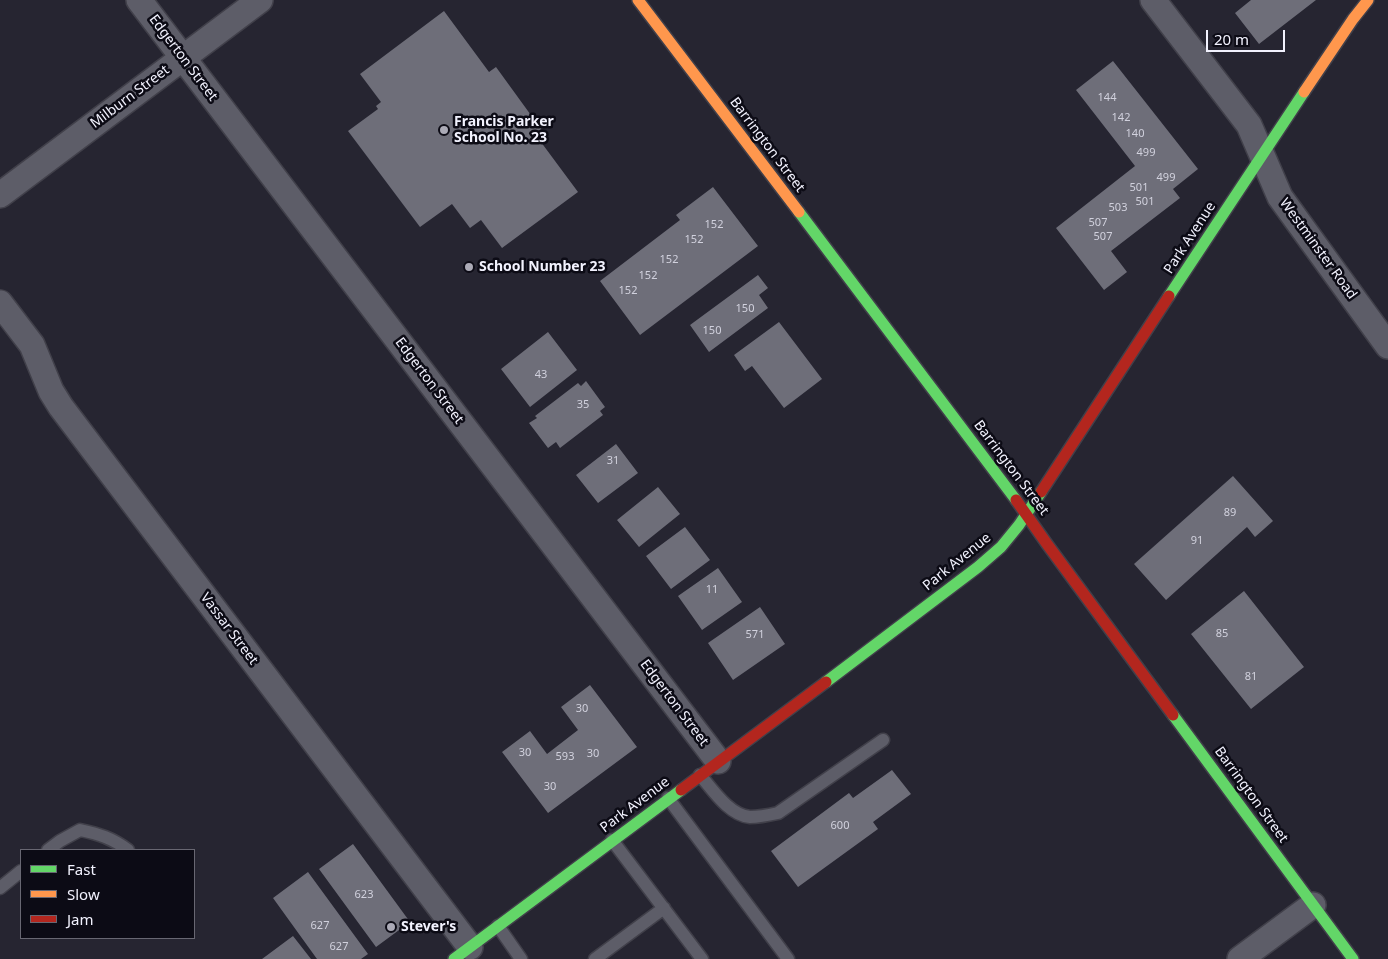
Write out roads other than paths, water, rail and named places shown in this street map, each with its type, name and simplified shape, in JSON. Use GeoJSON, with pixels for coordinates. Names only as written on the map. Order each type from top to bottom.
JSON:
{"type":"FeatureCollection","features":[{"type":"Feature","properties":{"kind":"street","name":"Edgerton Street"},"geometry":{"type":"LineString","coordinates":[[139,0],[709,768]]}},
{"type":"Feature","properties":{"kind":"street","name":"Milburn Street"},"geometry":{"type":"LineString","coordinates":[[0,195],[260,0]]}},
{"type":"Feature","properties":{"kind":"street","name":"Westminster Road"},"geometry":{"type":"LineString","coordinates":[[1153,0],[1249,126],[1280,197],[1388,346]]}},
{"type":"Feature","properties":{"kind":"street","name":"Park Avenue"},"geometry":{"type":"LineString","coordinates":[[462,953],[872,648],[984,562],[1001,546],[1027,514],[1262,155],[1368,0]]}},
{"type":"Feature","properties":{"kind":"street","name":"Barrington Street"},"geometry":{"type":"LineString","coordinates":[[640,1],[1027,514],[1047,544],[1353,959]]}},
{"type":"Feature","properties":{"kind":"street","name":"Vassar Street"},"geometry":{"type":"LineString","coordinates":[[0,303],[32,345],[51,391],[61,407],[462,953]]}},
{"type":"Feature","properties":{"kind":"street"},"geometry":{"type":"LineString","coordinates":[[1240,959],[1313,905]]}},
{"type":"Feature","properties":{"kind":"lane"},"geometry":{"type":"LineString","coordinates":[[709,768],[727,805],[741,815],[750,817],[770,815],[778,813],[883,740]]}},
{"type":"Feature","properties":{"kind":"lane"},"geometry":{"type":"LineString","coordinates":[[668,798],[788,959]]}},
{"type":"Feature","properties":{"kind":"lane"},"geometry":{"type":"LineString","coordinates":[[49,849],[80,830],[101,834],[127,849]]}},
{"type":"Feature","properties":{"kind":"lane"},"geometry":{"type":"LineString","coordinates":[[612,840],[702,959]]}},
{"type":"Feature","properties":{"kind":"lane"},"geometry":{"type":"LineString","coordinates":[[0,888],[20,873]]}},
{"type":"Feature","properties":{"kind":"lane"},"geometry":{"type":"LineString","coordinates":[[595,959],[664,908]]}},
{"type":"Feature","properties":{"kind":"lane"},"geometry":{"type":"LineString","coordinates":[[498,926],[521,959]]}},
{"type":"Feature","properties":{"kind":"place","name":"Francis Parker School No. 23"},"geometry":{"type":"Point","coordinates":[444,130]}},
{"type":"Feature","properties":{"kind":"place","name":"School Number 23"},"geometry":{"type":"Point","coordinates":[469,267]}},
{"type":"Feature","properties":{"kind":"place","name":"Stever's"},"geometry":{"type":"Point","coordinates":[391,927]}}]}
